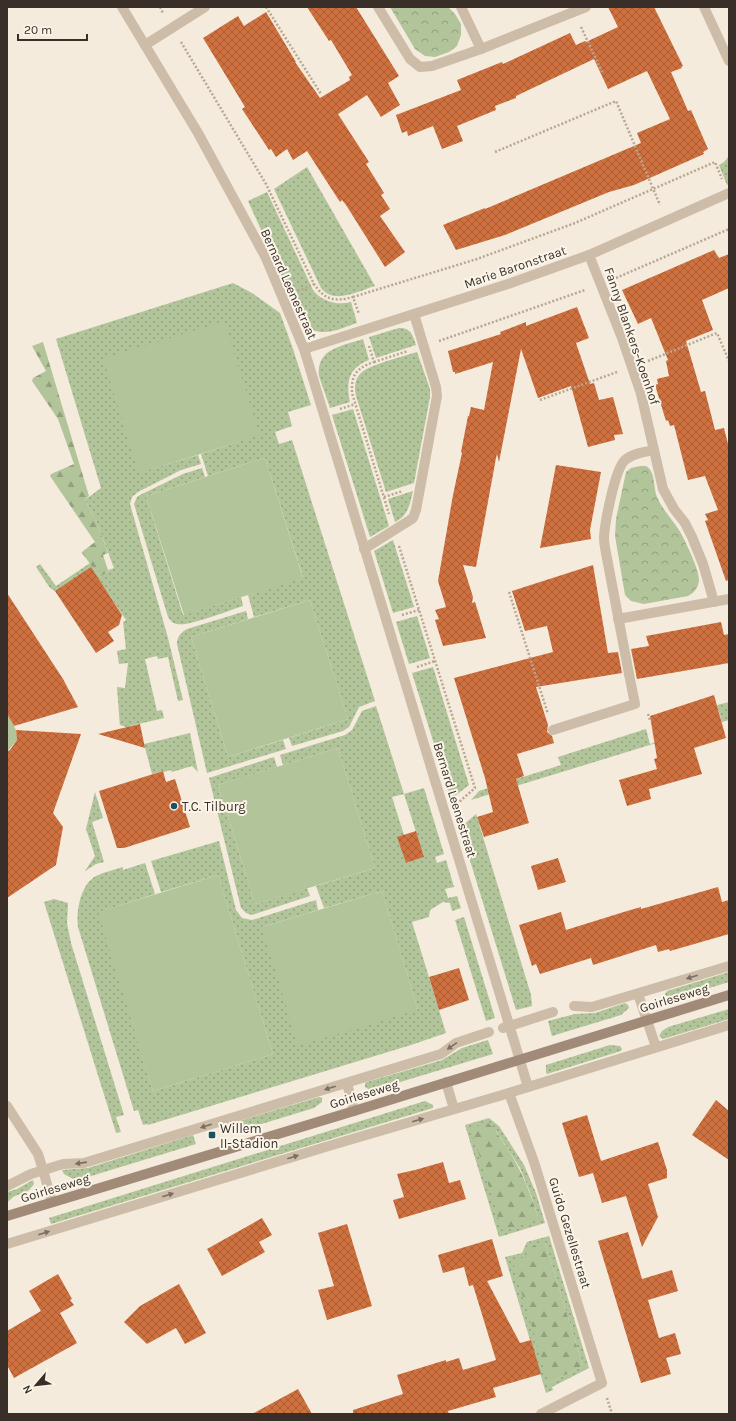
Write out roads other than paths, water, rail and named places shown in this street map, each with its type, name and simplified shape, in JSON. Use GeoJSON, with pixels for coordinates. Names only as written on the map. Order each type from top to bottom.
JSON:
{"type":"FeatureCollection","features":[{"type":"Feature","properties":{"kind":"street","name":"Bernard Leenestraat"},"geometry":{"type":"LineString","coordinates":[[122,7],[198,133],[266,258],[304,349],[443,807],[507,1027],[528,1087]]}},
{"type":"Feature","properties":{"kind":"street"},"geometry":{"type":"LineString","coordinates":[[145,45],[204,7]]}},
{"type":"Feature","properties":{"kind":"street"},"geometry":{"type":"LineString","coordinates":[[378,7],[410,59],[420,67],[432,66],[481,49],[586,7]]}},
{"type":"Feature","properties":{"kind":"street"},"geometry":{"type":"LineString","coordinates":[[461,7],[481,49]]}},
{"type":"Feature","properties":{"kind":"street"},"geometry":{"type":"LineString","coordinates":[[704,7],[729,61]]}},
{"type":"Feature","properties":{"kind":"street","name":"Marie Baronstraat"},"geometry":{"type":"LineString","coordinates":[[304,349],[508,284],[589,255],[729,193]]}},
{"type":"Feature","properties":{"kind":"street","name":"Fanny Blankers-Koenhof"},"geometry":{"type":"LineString","coordinates":[[589,255],[641,394],[663,489],[667,498],[685,523],[692,537],[714,602]]}},
{"type":"Feature","properties":{"kind":"street"},"geometry":{"type":"LineString","coordinates":[[364,549],[413,518],[416,510],[437,396],[436,387],[414,314]]}},
{"type":"Feature","properties":{"kind":"street"},"geometry":{"type":"LineString","coordinates":[[553,730],[635,704],[604,538],[614,482],[618,469],[625,460],[634,454],[654,450]]}},
{"type":"Feature","properties":{"kind":"street"},"geometry":{"type":"LineString","coordinates":[[618,619],[729,599]]}},
{"type":"Feature","properties":{"kind":"street","name":"Goirleseweg"},"geometry":{"type":"LineString","coordinates":[[574,1006],[592,1007],[729,966]]}},
{"type":"Feature","properties":{"kind":"street"},"geometry":{"type":"LineString","coordinates":[[638,994],[656,1047]]}},
{"type":"Feature","properties":{"kind":"street","name":"Goirleseweg"},"geometry":{"type":"LineString","coordinates":[[7,1216],[729,995]]}},
{"type":"Feature","properties":{"kind":"street"},"geometry":{"type":"LineString","coordinates":[[507,1027],[553,1012]]}},
{"type":"Feature","properties":{"kind":"street"},"geometry":{"type":"LineString","coordinates":[[7,1244],[325,1147],[509,1093],[729,1025]]}},
{"type":"Feature","properties":{"kind":"street","name":"Goirleseweg"},"geometry":{"type":"LineString","coordinates":[[7,1186],[43,1170],[63,1164],[84,1163],[441,1054],[456,1043],[489,1032]]}},
{"type":"Feature","properties":{"kind":"street"},"geometry":{"type":"LineString","coordinates":[[446,1082],[454,1109]]}},
{"type":"Feature","properties":{"kind":"street"},"geometry":{"type":"LineString","coordinates":[[347,1083],[354,1110]]}},
{"type":"Feature","properties":{"kind":"street","name":"Guido Gezellestraat"},"geometry":{"type":"LineString","coordinates":[[509,1093],[534,1162],[602,1382],[541,1414]]}},
{"type":"Feature","properties":{"kind":"street"},"geometry":{"type":"LineString","coordinates":[[7,1106],[38,1154],[52,1202]]}},
{"type":"Feature","properties":{"kind":"place","name":"T.C. Tilburg"},"geometry":{"type":"Point","coordinates":[174,806]}},
{"type":"Feature","properties":{"kind":"place","name":"Willem II-Stadion"},"geometry":{"type":"Point","coordinates":[212,1135]}}]}
